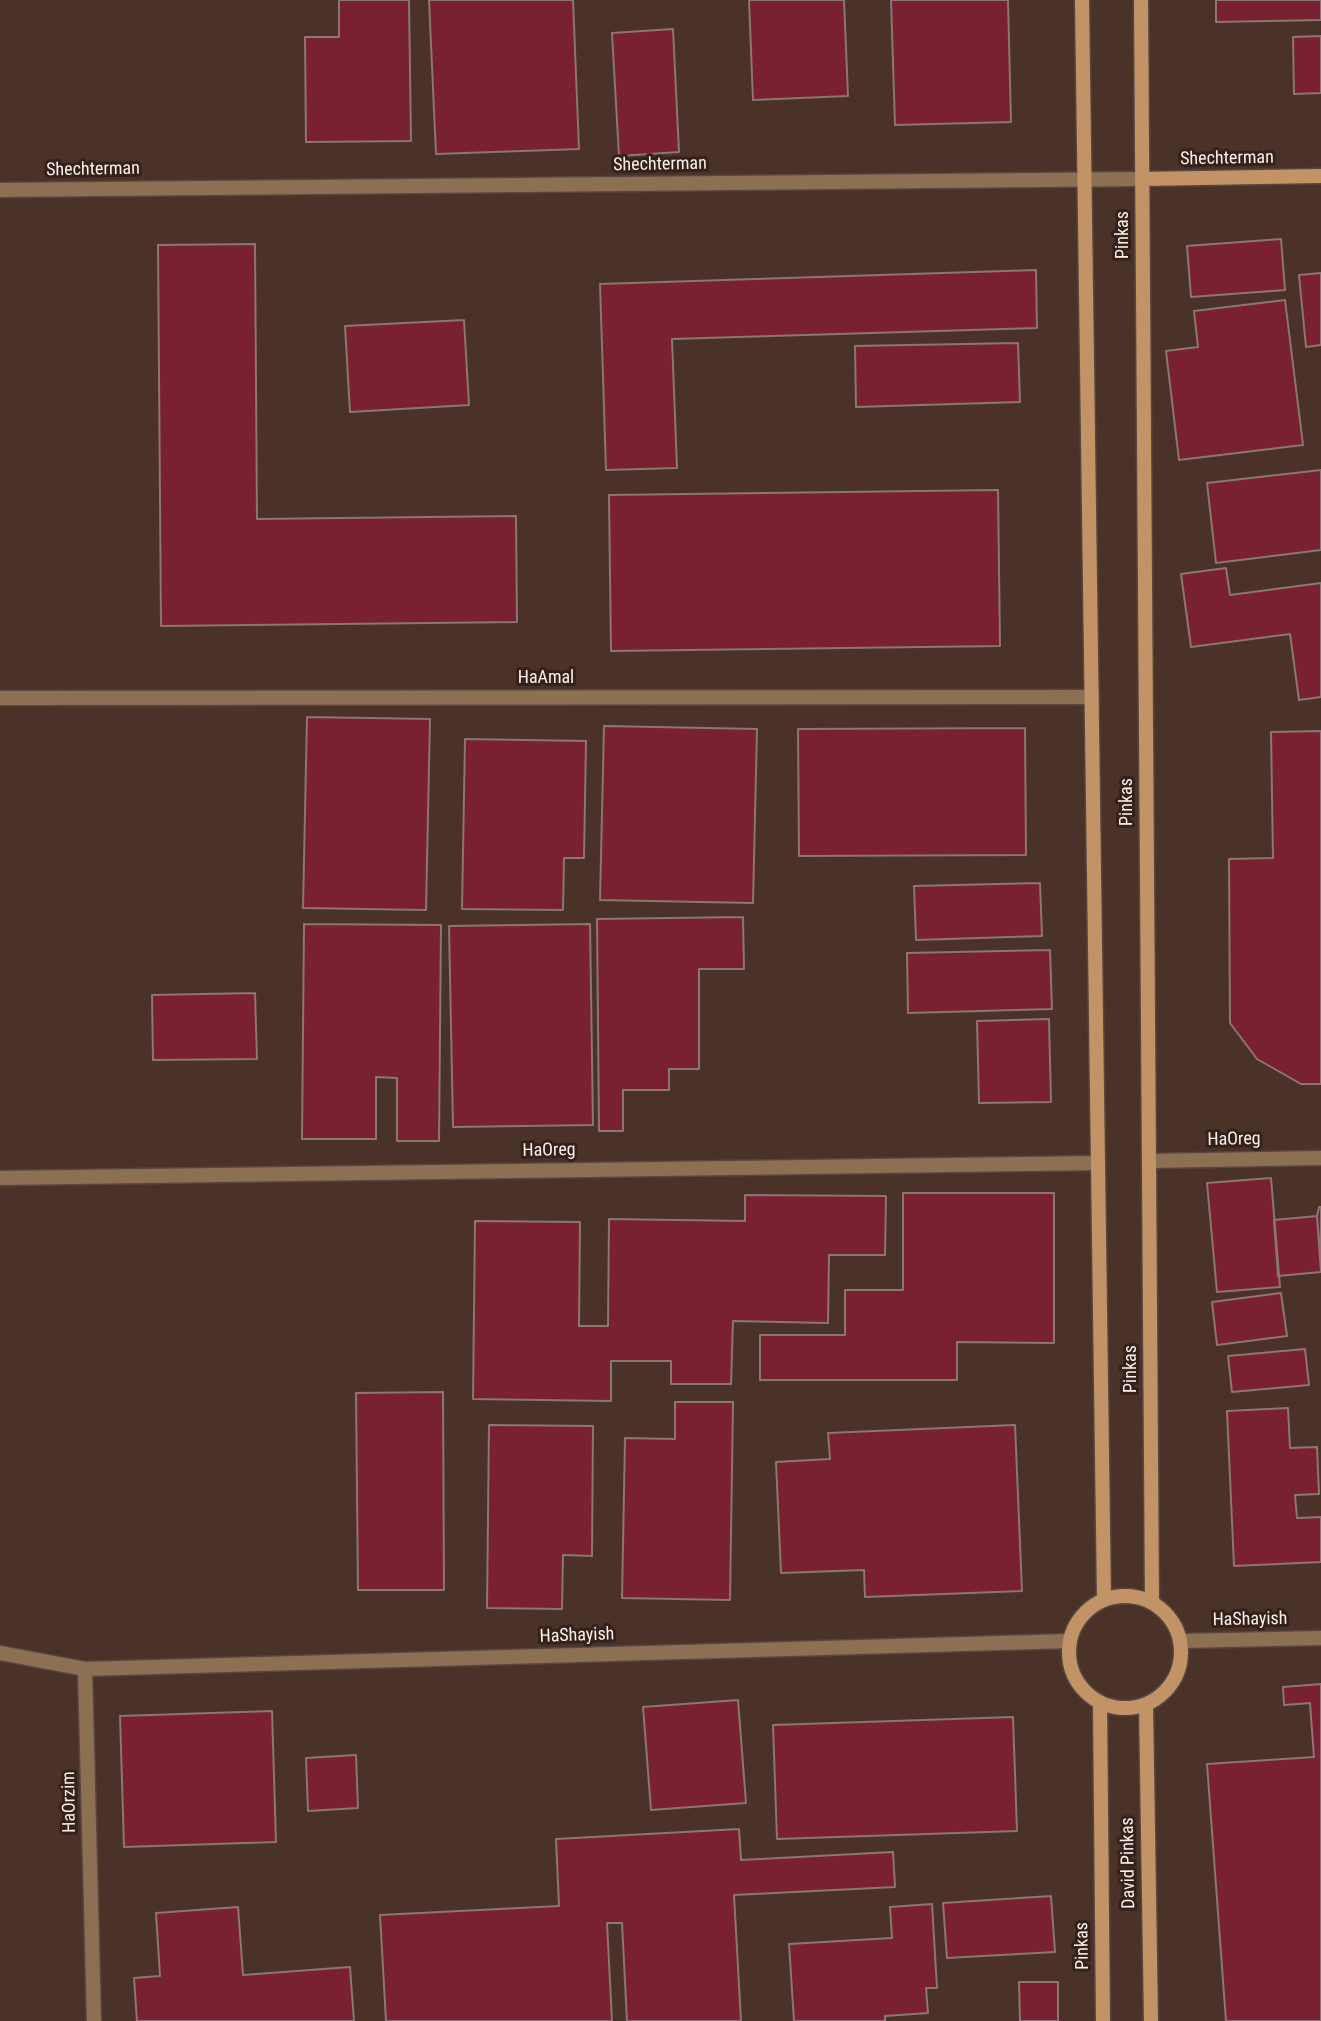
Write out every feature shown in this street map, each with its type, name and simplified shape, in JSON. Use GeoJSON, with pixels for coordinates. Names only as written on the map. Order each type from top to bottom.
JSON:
{"type":"FeatureCollection","features":[{"type":"Feature","properties":{"kind":"street","name":"Pinkas"},"geometry":{"type":"LineString","coordinates":[[1082,0],[1104,1600]]}},
{"type":"Feature","properties":{"kind":"street","name":"Pinkas"},"geometry":{"type":"LineString","coordinates":[[1142,0],[1152,1603]]}},
{"type":"Feature","properties":{"kind":"street","name":"Shechterman"},"geometry":{"type":"LineString","coordinates":[[0,190],[1321,176]]}},
{"type":"Feature","properties":{"kind":"street","name":"HaAmal"},"geometry":{"type":"LineString","coordinates":[[0,698],[1092,697]]}},
{"type":"Feature","properties":{"kind":"street","name":"HaOreg"},"geometry":{"type":"LineString","coordinates":[[1149,1161],[1321,1158]]}},
{"type":"Feature","properties":{"kind":"street","name":"HaOreg"},"geometry":{"type":"LineString","coordinates":[[0,1178],[1098,1163]]}},
{"type":"Feature","properties":{"kind":"street"},"geometry":{"type":"LineString","coordinates":[[1133,1596],[1152,1603],[1173,1623],[1181,1641],[1181,1661],[1174,1679],[1163,1695],[1146,1705],[1119,1708],[1100,1703],[1087,1694],[1075,1679],[1069,1660],[1070,1640],[1075,1626],[1087,1610],[1113,1597],[1133,1596]]}},
{"type":"Feature","properties":{"kind":"street","name":"HaShayish"},"geometry":{"type":"LineString","coordinates":[[1181,1641],[1321,1638]]}},
{"type":"Feature","properties":{"kind":"street","name":"HaShayish"},"geometry":{"type":"LineString","coordinates":[[86,1669],[1070,1640]]}},
{"type":"Feature","properties":{"kind":"street"},"geometry":{"type":"LineString","coordinates":[[0,1653],[86,1669]]}},
{"type":"Feature","properties":{"kind":"street","name":"HaOrzim"},"geometry":{"type":"LineString","coordinates":[[86,1669],[94,2021]]}},
{"type":"Feature","properties":{"kind":"street","name":"Pinkas"},"geometry":{"type":"LineString","coordinates":[[1100,1703],[1103,2021]]}},
{"type":"Feature","properties":{"kind":"street","name":"David Pinkas"},"geometry":{"type":"LineString","coordinates":[[1146,1705],[1151,2021]]}},
{"type":"Feature","properties":{"kind":"shaded area"},"geometry":{"type":"Polygon","coordinates":[[[0,0],[1321,0],[1321,2021],[0,2021],[0,0]]]}},
{"type":"Feature","properties":{"kind":"building"},"geometry":{"type":"Polygon","coordinates":[[[339,0],[409,0],[411,141],[306,142],[305,37],[339,37],[339,0]]]}},
{"type":"Feature","properties":{"kind":"building"},"geometry":{"type":"Polygon","coordinates":[[[429,0],[573,0],[579,149],[436,154],[429,0]]]}},
{"type":"Feature","properties":{"kind":"building"},"geometry":{"type":"Polygon","coordinates":[[[749,0],[844,0],[848,96],[753,100],[749,0]]]}},
{"type":"Feature","properties":{"kind":"building"},"geometry":{"type":"Polygon","coordinates":[[[891,0],[1008,0],[1011,122],[895,125],[891,0]]]}},
{"type":"Feature","properties":{"kind":"building"},"geometry":{"type":"Polygon","coordinates":[[[1216,0],[1321,0],[1321,20],[1216,22],[1216,0]]]}},
{"type":"Feature","properties":{"kind":"building"},"geometry":{"type":"Polygon","coordinates":[[[673,29],[679,152],[619,156],[612,33],[673,29]]]}},
{"type":"Feature","properties":{"kind":"building"},"geometry":{"type":"Polygon","coordinates":[[[1321,36],[1321,93],[1294,94],[1293,37],[1321,36]]]}},
{"type":"Feature","properties":{"kind":"building"},"geometry":{"type":"Polygon","coordinates":[[[1281,239],[1285,290],[1191,297],[1187,246],[1281,239]]]}},
{"type":"Feature","properties":{"kind":"building"},"geometry":{"type":"Polygon","coordinates":[[[255,244],[257,519],[516,516],[517,622],[161,626],[158,245],[255,244]]]}},
{"type":"Feature","properties":{"kind":"building"},"geometry":{"type":"Polygon","coordinates":[[[1036,270],[1037,328],[672,339],[677,468],[606,470],[600,284],[1036,270]]]}},
{"type":"Feature","properties":{"kind":"building"},"geometry":{"type":"Polygon","coordinates":[[[1321,273],[1321,345],[1306,347],[1299,275],[1321,273]]]}},
{"type":"Feature","properties":{"kind":"building"},"geometry":{"type":"Polygon","coordinates":[[[1285,300],[1303,445],[1179,460],[1166,351],[1198,347],[1194,311],[1285,300]]]}},
{"type":"Feature","properties":{"kind":"building"},"geometry":{"type":"Polygon","coordinates":[[[464,320],[469,405],[350,412],[345,326],[464,320]]]}},
{"type":"Feature","properties":{"kind":"building"},"geometry":{"type":"Polygon","coordinates":[[[1018,343],[1020,402],[856,407],[855,346],[1018,343]]]}},
{"type":"Feature","properties":{"kind":"building"},"geometry":{"type":"Polygon","coordinates":[[[1321,470],[1321,550],[1216,563],[1207,483],[1321,470]]]}},
{"type":"Feature","properties":{"kind":"building"},"geometry":{"type":"Polygon","coordinates":[[[998,490],[1000,646],[611,651],[609,495],[998,490]]]}},
{"type":"Feature","properties":{"kind":"building"},"geometry":{"type":"Polygon","coordinates":[[[1226,568],[1230,595],[1321,583],[1321,697],[1299,700],[1290,634],[1191,647],[1181,574],[1226,568]]]}},
{"type":"Feature","properties":{"kind":"building"},"geometry":{"type":"Polygon","coordinates":[[[307,717],[430,719],[426,910],[303,908],[307,717]]]}},
{"type":"Feature","properties":{"kind":"building"},"geometry":{"type":"Polygon","coordinates":[[[604,726],[757,729],[753,903],[600,900],[604,726]]]}},
{"type":"Feature","properties":{"kind":"building"},"geometry":{"type":"Polygon","coordinates":[[[1025,728],[1026,855],[799,856],[798,729],[1025,728]]]}},
{"type":"Feature","properties":{"kind":"building"},"geometry":{"type":"Polygon","coordinates":[[[1321,731],[1321,1084],[1301,1084],[1257,1059],[1230,1023],[1229,859],[1273,858],[1271,732],[1321,731]]]}},
{"type":"Feature","properties":{"kind":"building"},"geometry":{"type":"Polygon","coordinates":[[[465,739],[586,741],[584,858],[564,858],[563,910],[462,909],[465,739]]]}},
{"type":"Feature","properties":{"kind":"building"},"geometry":{"type":"Polygon","coordinates":[[[1040,883],[1042,936],[916,940],[914,886],[1040,883]]]}},
{"type":"Feature","properties":{"kind":"building"},"geometry":{"type":"Polygon","coordinates":[[[743,917],[744,969],[699,969],[699,1069],[669,1069],[669,1090],[623,1090],[623,1131],[599,1131],[597,919],[743,917]]]}},
{"type":"Feature","properties":{"kind":"building"},"geometry":{"type":"Polygon","coordinates":[[[304,924],[441,925],[439,1141],[397,1141],[397,1078],[376,1077],[376,1139],[302,1139],[304,924]]]}},
{"type":"Feature","properties":{"kind":"building"},"geometry":{"type":"Polygon","coordinates":[[[590,924],[593,1125],[453,1127],[449,926],[590,924]]]}},
{"type":"Feature","properties":{"kind":"building"},"geometry":{"type":"Polygon","coordinates":[[[1050,950],[1052,1009],[908,1013],[907,953],[1050,950]]]}},
{"type":"Feature","properties":{"kind":"building"},"geometry":{"type":"Polygon","coordinates":[[[255,993],[257,1059],[153,1060],[152,995],[255,993]]]}},
{"type":"Feature","properties":{"kind":"building"},"geometry":{"type":"Polygon","coordinates":[[[1049,1019],[1051,1102],[979,1103],[977,1021],[1049,1019]]]}},
{"type":"Feature","properties":{"kind":"building"},"geometry":{"type":"Polygon","coordinates":[[[1271,1178],[1280,1287],[1217,1292],[1207,1183],[1271,1178]]]}},
{"type":"Feature","properties":{"kind":"building"},"geometry":{"type":"Polygon","coordinates":[[[903,1193],[1054,1193],[1054,1343],[957,1342],[957,1380],[760,1380],[760,1335],[845,1335],[845,1290],[903,1290],[903,1193]]]}},
{"type":"Feature","properties":{"kind":"building"},"geometry":{"type":"Polygon","coordinates":[[[745,1195],[886,1196],[885,1255],[829,1255],[828,1323],[733,1321],[731,1384],[671,1384],[671,1361],[611,1361],[611,1401],[473,1399],[475,1221],[580,1222],[579,1326],[608,1326],[609,1219],[745,1221],[745,1195]]]}},
{"type":"Feature","properties":{"kind":"building"},"geometry":{"type":"Polygon","coordinates":[[[1321,1207],[1321,1262],[1317,1216],[1321,1207]]]}},
{"type":"Feature","properties":{"kind":"building"},"geometry":{"type":"Polygon","coordinates":[[[1317,1216],[1321,1272],[1278,1276],[1274,1220],[1317,1216]]]}},
{"type":"Feature","properties":{"kind":"building"},"geometry":{"type":"Polygon","coordinates":[[[1281,1293],[1287,1336],[1217,1345],[1212,1302],[1281,1293]]]}},
{"type":"Feature","properties":{"kind":"building"},"geometry":{"type":"Polygon","coordinates":[[[1305,1349],[1309,1385],[1232,1392],[1228,1356],[1305,1349]]]}},
{"type":"Feature","properties":{"kind":"building"},"geometry":{"type":"Polygon","coordinates":[[[443,1392],[444,1590],[358,1590],[356,1393],[443,1392]]]}},
{"type":"Feature","properties":{"kind":"building"},"geometry":{"type":"Polygon","coordinates":[[[675,1402],[733,1402],[730,1600],[622,1598],[625,1438],[675,1439],[675,1402]]]}},
{"type":"Feature","properties":{"kind":"building"},"geometry":{"type":"Polygon","coordinates":[[[1288,1408],[1290,1448],[1317,1447],[1319,1494],[1295,1495],[1297,1518],[1321,1517],[1321,1562],[1234,1566],[1227,1411],[1288,1408]]]}},
{"type":"Feature","properties":{"kind":"building"},"geometry":{"type":"Polygon","coordinates":[[[489,1425],[593,1426],[592,1556],[563,1555],[562,1609],[487,1608],[489,1425]]]}},
{"type":"Feature","properties":{"kind":"building"},"geometry":{"type":"Polygon","coordinates":[[[1015,1425],[1022,1591],[865,1597],[864,1570],[781,1573],[776,1462],[830,1459],[828,1433],[1015,1425]]]}},
{"type":"Feature","properties":{"kind":"building"},"geometry":{"type":"Polygon","coordinates":[[[1321,1684],[1321,2021],[1226,2021],[1207,1764],[1314,1757],[1310,1703],[1284,1705],[1283,1687],[1321,1684]]]}},
{"type":"Feature","properties":{"kind":"building"},"geometry":{"type":"Polygon","coordinates":[[[738,1700],[746,1803],[651,1810],[643,1707],[738,1700]]]}},
{"type":"Feature","properties":{"kind":"building"},"geometry":{"type":"Polygon","coordinates":[[[272,1711],[276,1842],[124,1847],[120,1716],[272,1711]]]}},
{"type":"Feature","properties":{"kind":"building"},"geometry":{"type":"Polygon","coordinates":[[[1013,1717],[1017,1831],[777,1839],[773,1725],[1013,1717]]]}},
{"type":"Feature","properties":{"kind":"building"},"geometry":{"type":"Polygon","coordinates":[[[356,1755],[358,1808],[308,1811],[306,1758],[356,1755]]]}},
{"type":"Feature","properties":{"kind":"building"},"geometry":{"type":"Polygon","coordinates":[[[739,1829],[741,1860],[893,1852],[895,1887],[734,1895],[741,2021],[627,2021],[622,1923],[607,1923],[612,2021],[386,2021],[380,1915],[559,1906],[556,1839],[739,1829]]]}},
{"type":"Feature","properties":{"kind":"building"},"geometry":{"type":"Polygon","coordinates":[[[1051,1896],[1055,1952],[947,1958],[943,1903],[1051,1896]]]}},
{"type":"Feature","properties":{"kind":"building"},"geometry":{"type":"Polygon","coordinates":[[[932,1904],[937,1988],[926,1988],[928,2013],[885,2016],[885,2021],[794,2021],[789,1944],[892,1938],[890,1907],[932,1904]]]}},
{"type":"Feature","properties":{"kind":"building"},"geometry":{"type":"Polygon","coordinates":[[[238,1907],[243,1975],[350,1967],[354,2021],[137,2021],[134,1978],[160,1976],[156,1913],[238,1907]]]}},
{"type":"Feature","properties":{"kind":"building"},"geometry":{"type":"Polygon","coordinates":[[[1019,1982],[1058,1982],[1058,2021],[1020,2021],[1019,1982]]]}}]}
